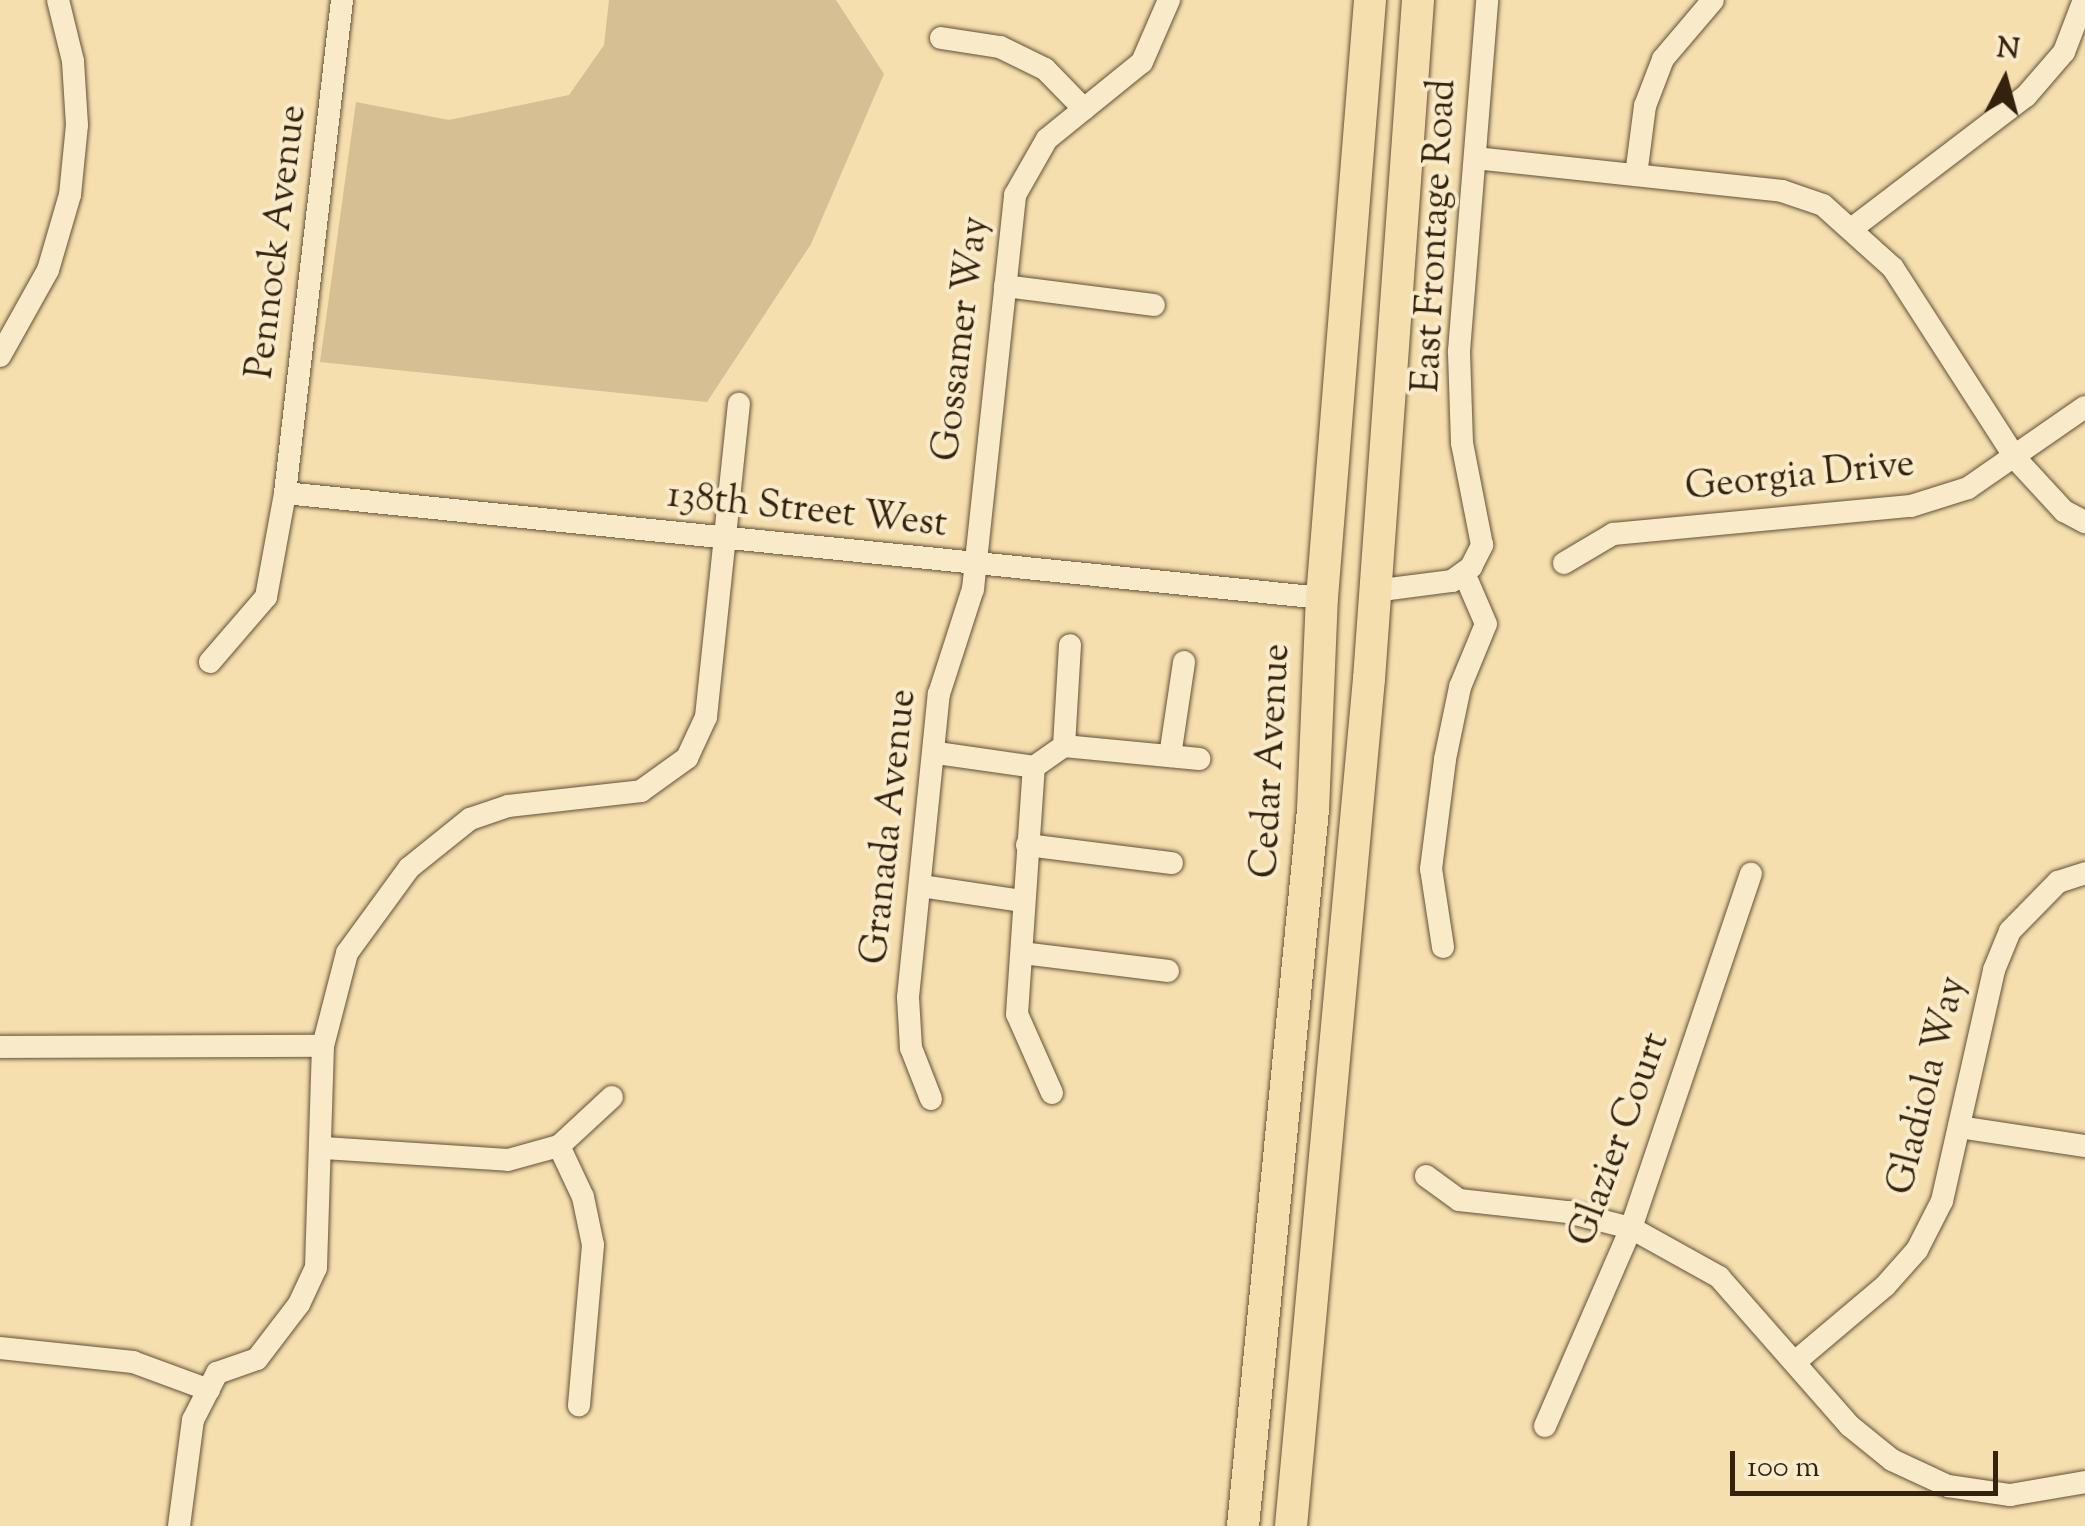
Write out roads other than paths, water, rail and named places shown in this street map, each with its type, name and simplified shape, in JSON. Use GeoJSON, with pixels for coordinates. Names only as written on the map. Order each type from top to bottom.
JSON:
{"type":"FeatureCollection","features":[{"type":"Feature","properties":{"kind":"highway","name":"Cedar Avenue"},"geometry":{"type":"LineString","coordinates":[[1243,1526],[1311,829],[1322,598],[1370,0]]}},
{"type":"Feature","properties":{"kind":"highway"},"geometry":{"type":"LineString","coordinates":[[1291,1526],[1374,592],[1418,0]]}},
{"type":"Feature","properties":{"kind":"street"},"geometry":{"type":"LineString","coordinates":[[0,356],[48,270],[70,196],[77,125],[72,62],[58,0]]}},
{"type":"Feature","properties":{"kind":"street","name":"Pennock Avenue"},"geometry":{"type":"LineString","coordinates":[[210,662],[266,597],[285,493],[342,0]]}},
{"type":"Feature","properties":{"kind":"street","name":"Gossamer Way"},"geometry":{"type":"LineString","coordinates":[[972,565],[1015,196],[1048,139],[1142,62],[1168,0]]}},
{"type":"Feature","properties":{"kind":"street","name":"East Frontage Road"},"geometry":{"type":"LineString","coordinates":[[1458,577],[1482,546],[1462,443],[1458,351],[1487,0]]}},
{"type":"Feature","properties":{"kind":"street"},"geometry":{"type":"LineString","coordinates":[[1636,175],[1645,106],[1662,59],[1712,0]]}},
{"type":"Feature","properties":{"kind":"street"},"geometry":{"type":"LineString","coordinates":[[1854,227],[2026,96],[2064,52],[2084,0]]}},
{"type":"Feature","properties":{"kind":"street"},"geometry":{"type":"LineString","coordinates":[[941,38],[1000,47],[1045,69],[1084,109]]}},
{"type":"Feature","properties":{"kind":"street"},"geometry":{"type":"LineString","coordinates":[[1475,158],[1782,191],[1823,204],[1854,227],[1893,268],[2016,459],[2064,511],[2085,522]]}},
{"type":"Feature","properties":{"kind":"street"},"geometry":{"type":"LineString","coordinates":[[1005,286],[1154,304]]}},
{"type":"Feature","properties":{"kind":"street"},"geometry":{"type":"LineString","coordinates":[[179,1526],[193,1420],[217,1373],[257,1359],[299,1304],[316,1268],[324,1148],[323,1046],[347,953],[438,840],[508,806],[641,791],[687,758],[706,717],[739,404]]}},
{"type":"Feature","properties":{"kind":"street","name":"Georgia Drive"},"geometry":{"type":"LineString","coordinates":[[1564,563],[1613,534],[1911,506],[1968,488],[2016,459],[2085,407]]}},
{"type":"Feature","properties":{"kind":"street","name":"138th Street West"},"geometry":{"type":"LineString","coordinates":[[285,493],[1322,598]]}},
{"type":"Feature","properties":{"kind":"street","name":"Granada Avenue"},"geometry":{"type":"LineString","coordinates":[[931,1098],[907,1014],[942,677],[969,608],[972,565]]}},
{"type":"Feature","properties":{"kind":"street"},"geometry":{"type":"LineString","coordinates":[[1374,592],[1458,577],[1486,624],[1460,687],[1442,777],[1431,869],[1444,947]]}},
{"type":"Feature","properties":{"kind":"street"},"geometry":{"type":"LineString","coordinates":[[1064,746],[1070,645]]}},
{"type":"Feature","properties":{"kind":"street"},"geometry":{"type":"LineString","coordinates":[[1170,756],[1184,662]]}},
{"type":"Feature","properties":{"kind":"street"},"geometry":{"type":"LineString","coordinates":[[937,754],[1034,767],[1064,746],[1199,760]]}},
{"type":"Feature","properties":{"kind":"street"},"geometry":{"type":"LineString","coordinates":[[1034,767],[1017,1014],[1052,1093]]}},
{"type":"Feature","properties":{"kind":"street"},"geometry":{"type":"LineString","coordinates":[[1027,845],[1172,862]]}},
{"type":"Feature","properties":{"kind":"street","name":"Glazier Court"},"geometry":{"type":"LineString","coordinates":[[1544,1426],[1631,1228],[1751,874]]}},
{"type":"Feature","properties":{"kind":"street","name":"Gladiola Way"},"geometry":{"type":"LineString","coordinates":[[1796,1362],[1886,1286],[1916,1250],[1942,1200],[1994,970],[2010,931],[2058,882],[2085,874]]}},
{"type":"Feature","properties":{"kind":"street"},"geometry":{"type":"LineString","coordinates":[[921,886],[1023,901]]}},
{"type":"Feature","properties":{"kind":"street"},"geometry":{"type":"LineString","coordinates":[[1022,953],[1168,971]]}},
{"type":"Feature","properties":{"kind":"street"},"geometry":{"type":"LineString","coordinates":[[0,1047],[323,1046]]}},
{"type":"Feature","properties":{"kind":"street"},"geometry":{"type":"LineString","coordinates":[[324,1148],[508,1160],[559,1146],[612,1096]]}},
{"type":"Feature","properties":{"kind":"street"},"geometry":{"type":"LineString","coordinates":[[1959,1127],[2085,1146]]}},
{"type":"Feature","properties":{"kind":"street"},"geometry":{"type":"LineString","coordinates":[[559,1146],[583,1197],[593,1245],[579,1405]]}},
{"type":"Feature","properties":{"kind":"street"},"geometry":{"type":"LineString","coordinates":[[1426,1176],[1459,1200],[1568,1212],[1631,1228],[1719,1277],[1850,1426],[1892,1460],[1948,1486],[2010,1495],[2085,1482]]}},
{"type":"Feature","properties":{"kind":"street"},"geometry":{"type":"LineString","coordinates":[[0,1348],[133,1362],[209,1390]]}}]}
